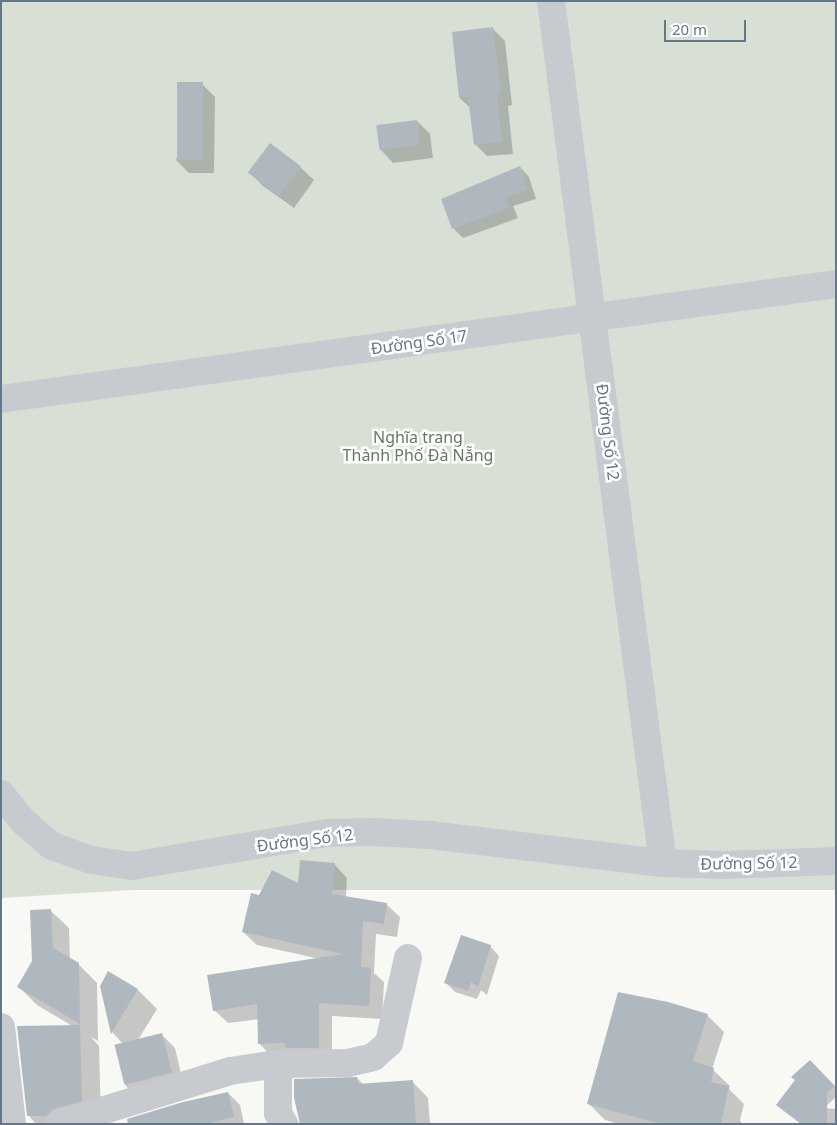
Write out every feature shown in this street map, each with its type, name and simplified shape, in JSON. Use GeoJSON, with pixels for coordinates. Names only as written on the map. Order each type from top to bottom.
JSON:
{"type":"FeatureCollection","features":[{"type":"Feature","properties":{"kind":"street","name":"Đường Số 12"},"geometry":{"type":"LineString","coordinates":[[551,1],[594,318],[662,863]]}},
{"type":"Feature","properties":{"kind":"street","name":"Đường Số 17"},"geometry":{"type":"LineString","coordinates":[[1,400],[836,284]]}},
{"type":"Feature","properties":{"kind":"street","name":"Đường Số 12"},"geometry":{"type":"LineString","coordinates":[[1,794],[24,822],[52,846],[91,860],[132,866],[328,833],[372,832],[430,835],[662,863],[724,865],[836,860]]}},
{"type":"Feature","properties":{"kind":"street"},"geometry":{"type":"LineString","coordinates":[[60,1124],[230,1071],[278,1064],[348,1063],[373,1057],[389,1043],[408,958]]}},
{"type":"Feature","properties":{"kind":"street"},"geometry":{"type":"LineString","coordinates":[[1,1027],[12,1124]]}},
{"type":"Feature","properties":{"kind":"street"},"geometry":{"type":"LineString","coordinates":[[278,1064],[278,1113],[284,1124]]}},
{"type":"Feature","properties":{"kind":"green space","name":"Nghĩa trang Thành Phố Đà Nẵng"},"geometry":{"type":"Polygon","coordinates":[[[1,1],[836,1],[836,890],[131,890],[1,898],[1,1]]]}},
{"type":"Feature","properties":{"kind":"building"},"geometry":{"type":"Polygon","coordinates":[[[493,27],[501,94],[497,94],[502,142],[474,145],[468,97],[459,98],[452,32],[493,27]]]}},
{"type":"Feature","properties":{"kind":"building"},"geometry":{"type":"Polygon","coordinates":[[[177,82],[203,82],[203,160],[177,160],[177,82]]]}},
{"type":"Feature","properties":{"kind":"building"},"geometry":{"type":"Polygon","coordinates":[[[417,120],[420,145],[379,150],[376,125],[417,120]]]}},
{"type":"Feature","properties":{"kind":"building"},"geometry":{"type":"Polygon","coordinates":[[[270,143],[301,166],[279,196],[248,173],[270,143]]]}},
{"type":"Feature","properties":{"kind":"building"},"geometry":{"type":"Polygon","coordinates":[[[520,166],[528,190],[505,197],[509,208],[452,229],[441,199],[520,166]]]}},
{"type":"Feature","properties":{"kind":"building"},"geometry":{"type":"Polygon","coordinates":[[[300,860],[335,863],[332,894],[387,903],[384,924],[363,921],[361,967],[371,968],[369,1006],[319,1003],[319,1048],[286,1048],[285,1043],[258,1044],[257,1004],[213,1011],[207,975],[343,954],[242,932],[251,893],[259,895],[272,870],[298,883],[300,860]]]}},
{"type":"Feature","properties":{"kind":"building"},"geometry":{"type":"Polygon","coordinates":[[[51,909],[53,948],[79,963],[80,1024],[17,987],[32,961],[30,910],[51,909]]]}},
{"type":"Feature","properties":{"kind":"building"},"geometry":{"type":"Polygon","coordinates":[[[461,935],[491,945],[478,987],[471,982],[468,991],[444,983],[461,935]]]}},
{"type":"Feature","properties":{"kind":"building"},"geometry":{"type":"Polygon","coordinates":[[[108,971],[138,989],[111,1034],[100,986],[108,971]]]}},
{"type":"Feature","properties":{"kind":"building"},"geometry":{"type":"Polygon","coordinates":[[[618,992],[668,1002],[708,1014],[693,1061],[714,1068],[711,1082],[729,1086],[721,1124],[661,1124],[587,1104],[618,992]]]}},
{"type":"Feature","properties":{"kind":"building"},"geometry":{"type":"Polygon","coordinates":[[[80,1025],[82,1101],[54,1109],[46,1116],[27,1116],[17,1026],[80,1025]]]}},
{"type":"Feature","properties":{"kind":"building"},"geometry":{"type":"Polygon","coordinates":[[[162,1033],[172,1073],[124,1085],[114,1045],[162,1033]]]}},
{"type":"Feature","properties":{"kind":"building"},"geometry":{"type":"Polygon","coordinates":[[[810,1060],[835,1086],[827,1093],[827,1124],[801,1124],[776,1105],[795,1080],[791,1077],[810,1060]]]}},
{"type":"Feature","properties":{"kind":"building"},"geometry":{"type":"Polygon","coordinates":[[[357,1077],[358,1084],[413,1080],[416,1124],[300,1124],[294,1098],[294,1079],[357,1077]]]}},
{"type":"Feature","properties":{"kind":"building"},"geometry":{"type":"Polygon","coordinates":[[[228,1092],[234,1117],[205,1124],[128,1124],[127,1119],[183,1102],[228,1092]]]}}]}
